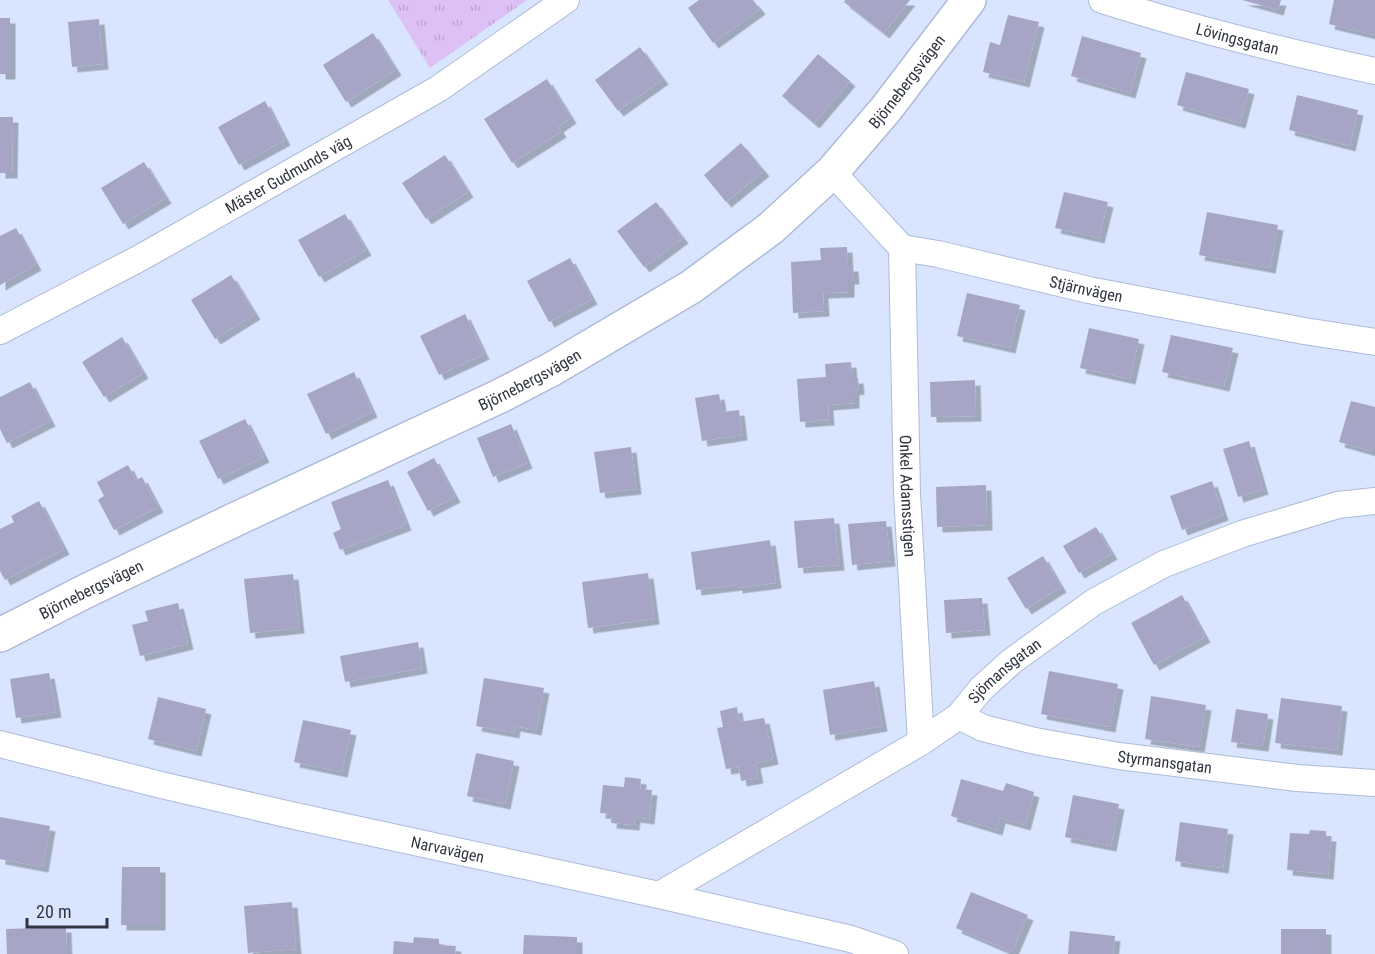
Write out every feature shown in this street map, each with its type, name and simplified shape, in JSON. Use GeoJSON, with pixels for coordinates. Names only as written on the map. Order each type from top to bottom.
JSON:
{"type":"FeatureCollection","features":[{"type":"Feature","properties":{"kind":"street","name":"Mäster Gudmunds väg"},"geometry":{"type":"LineString","coordinates":[[0,331],[140,258],[438,88],[566,0]]}},
{"type":"Feature","properties":{"kind":"street","name":"Björnebergsvägen"},"geometry":{"type":"LineString","coordinates":[[0,635],[244,515],[500,396],[552,369],[691,287],[771,228],[832,172],[886,110],[969,0]]}},
{"type":"Feature","properties":{"kind":"street","name":"Lövingsgatan"},"geometry":{"type":"LineString","coordinates":[[1102,0],[1160,19],[1277,50],[1375,71]]}},
{"type":"Feature","properties":{"kind":"street"},"geometry":{"type":"LineString","coordinates":[[832,172],[902,248]]}},
{"type":"Feature","properties":{"kind":"street","name":"Stjärnvägen"},"geometry":{"type":"LineString","coordinates":[[902,248],[938,254],[1101,292],[1304,331],[1375,342]]}},
{"type":"Feature","properties":{"kind":"street","name":"Onkel Adamsstigen"},"geometry":{"type":"LineString","coordinates":[[902,248],[907,493],[921,742]]}},
{"type":"Feature","properties":{"kind":"street","name":"Sjömansgatan"},"geometry":{"type":"LineString","coordinates":[[659,895],[921,742],[959,716],[981,689],[1012,661],[1094,602],[1164,564],[1242,534],[1338,505],[1375,501]]}},
{"type":"Feature","properties":{"kind":"street","name":"Styrmansgatan"},"geometry":{"type":"LineString","coordinates":[[959,716],[983,728],[1024,739],[1119,756],[1297,778],[1375,783]]}},
{"type":"Feature","properties":{"kind":"street","name":"Narvavägen"},"geometry":{"type":"LineString","coordinates":[[0,744],[272,811],[851,939],[895,954]]}},
{"type":"Feature","properties":{"kind":"green space"},"geometry":{"type":"Polygon","coordinates":[[[388,0],[527,0],[430,68],[388,0]]]}},
{"type":"Feature","properties":{"kind":"building"},"geometry":{"type":"Polygon","coordinates":[[[699,0],[753,0],[760,9],[713,43],[688,8],[699,0]]]}},
{"type":"Feature","properties":{"kind":"building"},"geometry":{"type":"Polygon","coordinates":[[[845,0],[910,0],[884,33],[844,2],[845,0]]]}},
{"type":"Feature","properties":{"kind":"building"},"geometry":{"type":"Polygon","coordinates":[[[1242,0],[1281,0],[1278,10],[1242,0]]]}},
{"type":"Feature","properties":{"kind":"building"},"geometry":{"type":"Polygon","coordinates":[[[1334,0],[1375,0],[1375,35],[1329,24],[1334,0]]]}},
{"type":"Feature","properties":{"kind":"building"},"geometry":{"type":"Polygon","coordinates":[[[1008,15],[1039,22],[1024,82],[983,72],[990,42],[1000,45],[1008,15]]]}},
{"type":"Feature","properties":{"kind":"building"},"geometry":{"type":"Polygon","coordinates":[[[0,18],[10,18],[10,74],[0,74],[0,18]]]}},
{"type":"Feature","properties":{"kind":"building"},"geometry":{"type":"Polygon","coordinates":[[[99,19],[103,64],[72,67],[68,22],[99,19]]]}},
{"type":"Feature","properties":{"kind":"building"},"geometry":{"type":"Polygon","coordinates":[[[373,33],[396,70],[346,102],[323,65],[373,33]]]}},
{"type":"Feature","properties":{"kind":"building"},"geometry":{"type":"Polygon","coordinates":[[[1082,36],[1141,53],[1130,93],[1071,76],[1082,36]]]}},
{"type":"Feature","properties":{"kind":"building"},"geometry":{"type":"Polygon","coordinates":[[[640,47],[663,79],[618,111],[595,80],[640,47]]]}},
{"type":"Feature","properties":{"kind":"building"},"geometry":{"type":"Polygon","coordinates":[[[818,54],[850,81],[814,123],[782,96],[818,54]]]}},
{"type":"Feature","properties":{"kind":"building"},"geometry":{"type":"Polygon","coordinates":[[[1186,72],[1249,89],[1240,123],[1177,105],[1186,72]]]}},
{"type":"Feature","properties":{"kind":"building"},"geometry":{"type":"Polygon","coordinates":[[[547,79],[571,118],[558,127],[561,132],[512,163],[484,119],[547,79]]]}},
{"type":"Feature","properties":{"kind":"building"},"geometry":{"type":"Polygon","coordinates":[[[1297,95],[1358,110],[1350,146],[1289,130],[1297,95]]]}},
{"type":"Feature","properties":{"kind":"building"},"geometry":{"type":"Polygon","coordinates":[[[265,101],[285,140],[239,165],[218,127],[265,101]]]}},
{"type":"Feature","properties":{"kind":"building"},"geometry":{"type":"Polygon","coordinates":[[[0,117],[13,117],[12,173],[0,173],[0,117]]]}},
{"type":"Feature","properties":{"kind":"building"},"geometry":{"type":"Polygon","coordinates":[[[741,143],[764,171],[726,202],[704,175],[741,143]]]}},
{"type":"Feature","properties":{"kind":"building"},"geometry":{"type":"Polygon","coordinates":[[[445,155],[468,192],[426,219],[402,183],[445,155]]]}},
{"type":"Feature","properties":{"kind":"building"},"geometry":{"type":"Polygon","coordinates":[[[144,162],[166,198],[123,224],[101,188],[144,162]]]}},
{"type":"Feature","properties":{"kind":"building"},"geometry":{"type":"Polygon","coordinates":[[[1064,192],[1108,202],[1099,238],[1055,228],[1064,192]]]}},
{"type":"Feature","properties":{"kind":"building"},"geometry":{"type":"Polygon","coordinates":[[[656,202],[683,238],[644,267],[617,231],[656,202]]]}},
{"type":"Feature","properties":{"kind":"building"},"geometry":{"type":"Polygon","coordinates":[[[1207,212],[1278,225],[1270,268],[1199,255],[1207,212]]]}},
{"type":"Feature","properties":{"kind":"building"},"geometry":{"type":"Polygon","coordinates":[[[345,214],[366,250],[319,277],[298,240],[345,214]]]}},
{"type":"Feature","properties":{"kind":"building"},"geometry":{"type":"Polygon","coordinates":[[[16,228],[36,265],[0,285],[0,236],[16,228]]]}},
{"type":"Feature","properties":{"kind":"building"},"geometry":{"type":"Polygon","coordinates":[[[847,247],[848,266],[853,266],[854,279],[849,279],[849,292],[823,293],[824,311],[793,313],[791,262],[821,260],[820,248],[847,247]]]}},
{"type":"Feature","properties":{"kind":"building"},"geometry":{"type":"Polygon","coordinates":[[[570,258],[592,299],[549,322],[527,281],[570,258]]]}},
{"type":"Feature","properties":{"kind":"building"},"geometry":{"type":"Polygon","coordinates":[[[231,275],[255,314],[215,339],[191,300],[231,275]]]}},
{"type":"Feature","properties":{"kind":"building"},"geometry":{"type":"Polygon","coordinates":[[[967,293],[1020,305],[1010,348],[957,336],[967,293]]]}},
{"type":"Feature","properties":{"kind":"building"},"geometry":{"type":"Polygon","coordinates":[[[465,314],[484,354],[439,375],[420,336],[465,314]]]}},
{"type":"Feature","properties":{"kind":"building"},"geometry":{"type":"Polygon","coordinates":[[[1089,328],[1139,339],[1130,379],[1080,368],[1089,328]]]}},
{"type":"Feature","properties":{"kind":"building"},"geometry":{"type":"Polygon","coordinates":[[[1171,335],[1233,348],[1224,386],[1162,372],[1171,335]]]}},
{"type":"Feature","properties":{"kind":"building"},"geometry":{"type":"Polygon","coordinates":[[[122,337],[143,373],[104,397],[82,362],[122,337]]]}},
{"type":"Feature","properties":{"kind":"building"},"geometry":{"type":"Polygon","coordinates":[[[851,362],[852,378],[858,378],[859,389],[854,390],[854,403],[828,405],[829,420],[800,422],[797,379],[826,377],[825,364],[851,362]]]}},
{"type":"Feature","properties":{"kind":"building"},"geometry":{"type":"Polygon","coordinates":[[[354,372],[372,412],[326,434],[307,394],[354,372]]]}},
{"type":"Feature","properties":{"kind":"building"},"geometry":{"type":"Polygon","coordinates":[[[975,380],[976,416],[931,417],[930,382],[975,380]]]}},
{"type":"Feature","properties":{"kind":"building"},"geometry":{"type":"Polygon","coordinates":[[[30,382],[50,421],[7,443],[0,429],[0,397],[30,382]]]}},
{"type":"Feature","properties":{"kind":"building"},"geometry":{"type":"Polygon","coordinates":[[[719,394],[722,412],[739,410],[742,435],[702,441],[695,398],[719,394]]]}},
{"type":"Feature","properties":{"kind":"building"},"geometry":{"type":"Polygon","coordinates":[[[1351,401],[1375,407],[1375,446],[1371,451],[1339,442],[1351,401]]]}},
{"type":"Feature","properties":{"kind":"building"},"geometry":{"type":"Polygon","coordinates":[[[245,419],[264,457],[218,479],[199,441],[245,419]]]}},
{"type":"Feature","properties":{"kind":"building"},"geometry":{"type":"Polygon","coordinates":[[[511,424],[527,463],[493,477],[477,438],[511,424]]]}},
{"type":"Feature","properties":{"kind":"building"},"geometry":{"type":"Polygon","coordinates":[[[1249,441],[1263,489],[1238,497],[1223,449],[1249,441]]]}},
{"type":"Feature","properties":{"kind":"building"},"geometry":{"type":"Polygon","coordinates":[[[631,447],[636,489],[600,493],[594,452],[631,447]]]}},
{"type":"Feature","properties":{"kind":"building"},"geometry":{"type":"Polygon","coordinates":[[[434,458],[455,497],[428,511],[407,472],[434,458]]]}},
{"type":"Feature","properties":{"kind":"building"},"geometry":{"type":"Polygon","coordinates":[[[128,465],[136,480],[142,477],[158,507],[114,530],[98,500],[104,496],[97,482],[128,465]]]}},
{"type":"Feature","properties":{"kind":"building"},"geometry":{"type":"Polygon","coordinates":[[[388,480],[406,525],[340,550],[333,533],[341,529],[331,502],[388,480]]]}},
{"type":"Feature","properties":{"kind":"building"},"geometry":{"type":"Polygon","coordinates":[[[1212,481],[1223,515],[1182,530],[1170,496],[1212,481]]]}},
{"type":"Feature","properties":{"kind":"building"},"geometry":{"type":"Polygon","coordinates":[[[986,485],[987,525],[937,527],[936,487],[986,485]]]}},
{"type":"Feature","properties":{"kind":"building"},"geometry":{"type":"Polygon","coordinates":[[[39,501],[64,549],[5,580],[0,571],[0,529],[14,522],[11,516],[39,501]]]}},
{"type":"Feature","properties":{"kind":"building"},"geometry":{"type":"Polygon","coordinates":[[[834,518],[839,565],[798,568],[794,521],[834,518]]]}},
{"type":"Feature","properties":{"kind":"building"},"geometry":{"type":"Polygon","coordinates":[[[886,521],[890,561],[852,565],[848,524],[886,521]]]}},
{"type":"Feature","properties":{"kind":"building"},"geometry":{"type":"Polygon","coordinates":[[[1096,527],[1112,554],[1079,573],[1063,546],[1096,527]]]}},
{"type":"Feature","properties":{"kind":"building"},"geometry":{"type":"Polygon","coordinates":[[[770,540],[776,583],[696,590],[691,552],[770,540]]]}},
{"type":"Feature","properties":{"kind":"building"},"geometry":{"type":"Polygon","coordinates":[[[1043,556],[1061,587],[1026,609],[1007,578],[1043,556]]]}},
{"type":"Feature","properties":{"kind":"building"},"geometry":{"type":"Polygon","coordinates":[[[648,573],[654,619],[588,628],[582,582],[648,573]]]}},
{"type":"Feature","properties":{"kind":"building"},"geometry":{"type":"Polygon","coordinates":[[[293,574],[299,628],[250,633],[244,579],[293,574]]]}},
{"type":"Feature","properties":{"kind":"building"},"geometry":{"type":"Polygon","coordinates":[[[1182,595],[1205,637],[1154,665],[1131,623],[1182,595]]]}},
{"type":"Feature","properties":{"kind":"building"},"geometry":{"type":"Polygon","coordinates":[[[982,598],[985,630],[946,633],[944,600],[982,598]]]}},
{"type":"Feature","properties":{"kind":"building"},"geometry":{"type":"Polygon","coordinates":[[[178,603],[188,644],[140,656],[132,625],[148,621],[145,611],[178,603]]]}},
{"type":"Feature","properties":{"kind":"building"},"geometry":{"type":"Polygon","coordinates":[[[418,642],[422,668],[345,682],[340,656],[418,642]]]}},
{"type":"Feature","properties":{"kind":"building"},"geometry":{"type":"Polygon","coordinates":[[[1049,671],[1118,684],[1110,727],[1041,714],[1049,671]]]}},
{"type":"Feature","properties":{"kind":"building"},"geometry":{"type":"Polygon","coordinates":[[[49,673],[56,712],[16,718],[10,679],[49,673]]]}},
{"type":"Feature","properties":{"kind":"building"},"geometry":{"type":"Polygon","coordinates":[[[484,678],[544,688],[536,730],[515,726],[514,733],[476,726],[484,678]]]}},
{"type":"Feature","properties":{"kind":"building"},"geometry":{"type":"Polygon","coordinates":[[[874,681],[882,726],[830,735],[823,690],[874,681]]]}},
{"type":"Feature","properties":{"kind":"building"},"geometry":{"type":"Polygon","coordinates":[[[1151,696],[1206,705],[1199,747],[1145,739],[1151,696]]]}},
{"type":"Feature","properties":{"kind":"building"},"geometry":{"type":"Polygon","coordinates":[[[158,697],[206,709],[196,751],[148,739],[158,697]]]}},
{"type":"Feature","properties":{"kind":"building"},"geometry":{"type":"Polygon","coordinates":[[[1281,698],[1342,706],[1337,750],[1275,743],[1281,698]]]}},
{"type":"Feature","properties":{"kind":"building"},"geometry":{"type":"Polygon","coordinates":[[[737,707],[739,722],[764,718],[773,759],[755,763],[758,778],[741,781],[739,767],[726,769],[717,728],[723,727],[720,711],[737,707]]]}},
{"type":"Feature","properties":{"kind":"building"},"geometry":{"type":"Polygon","coordinates":[[[1236,709],[1268,714],[1263,746],[1231,742],[1236,709]]]}},
{"type":"Feature","properties":{"kind":"building"},"geometry":{"type":"Polygon","coordinates":[[[303,720],[351,730],[342,772],[294,762],[303,720]]]}},
{"type":"Feature","properties":{"kind":"building"},"geometry":{"type":"Polygon","coordinates":[[[476,753],[514,761],[505,804],[467,796],[476,753]]]}},
{"type":"Feature","properties":{"kind":"building"},"geometry":{"type":"Polygon","coordinates":[[[625,777],[641,779],[640,789],[652,790],[649,819],[635,817],[634,825],[611,823],[612,814],[600,813],[603,785],[624,787],[625,777]]]}},
{"type":"Feature","properties":{"kind":"building"},"geometry":{"type":"Polygon","coordinates":[[[961,779],[1003,791],[1006,783],[1034,792],[1025,825],[1000,818],[997,830],[951,816],[961,779]]]}},
{"type":"Feature","properties":{"kind":"building"},"geometry":{"type":"Polygon","coordinates":[[[1073,795],[1119,804],[1111,846],[1065,837],[1073,795]]]}},
{"type":"Feature","properties":{"kind":"building"},"geometry":{"type":"Polygon","coordinates":[[[0,817],[50,826],[43,867],[0,859],[0,817]]]}},
{"type":"Feature","properties":{"kind":"building"},"geometry":{"type":"Polygon","coordinates":[[[1180,822],[1228,829],[1223,868],[1175,861],[1180,822]]]}},
{"type":"Feature","properties":{"kind":"building"},"geometry":{"type":"Polygon","coordinates":[[[1310,830],[1326,831],[1326,836],[1331,836],[1328,874],[1287,870],[1290,833],[1309,834],[1310,830]]]}},
{"type":"Feature","properties":{"kind":"building"},"geometry":{"type":"Polygon","coordinates":[[[122,867],[160,867],[160,925],[121,925],[122,867]]]}},
{"type":"Feature","properties":{"kind":"building"},"geometry":{"type":"Polygon","coordinates":[[[971,892],[1028,915],[1012,952],[956,928],[971,892]]]}},
{"type":"Feature","properties":{"kind":"building"},"geometry":{"type":"Polygon","coordinates":[[[292,902],[296,949],[248,953],[244,906],[292,902]]]}},
{"type":"Feature","properties":{"kind":"building"},"geometry":{"type":"Polygon","coordinates":[[[66,927],[67,954],[7,954],[6,929],[66,927]]]}},
{"type":"Feature","properties":{"kind":"building"},"geometry":{"type":"Polygon","coordinates":[[[1281,929],[1326,929],[1326,954],[1281,954],[1281,929]]]}},
{"type":"Feature","properties":{"kind":"building"},"geometry":{"type":"Polygon","coordinates":[[[1070,931],[1115,936],[1113,954],[1068,954],[1070,931]]]}},
{"type":"Feature","properties":{"kind":"building"},"geometry":{"type":"Polygon","coordinates":[[[524,935],[577,937],[577,954],[523,954],[524,935]]]}},
{"type":"Feature","properties":{"kind":"building"},"geometry":{"type":"Polygon","coordinates":[[[414,937],[439,939],[439,945],[456,946],[455,954],[393,954],[394,941],[413,943],[414,937]]]}}]}
